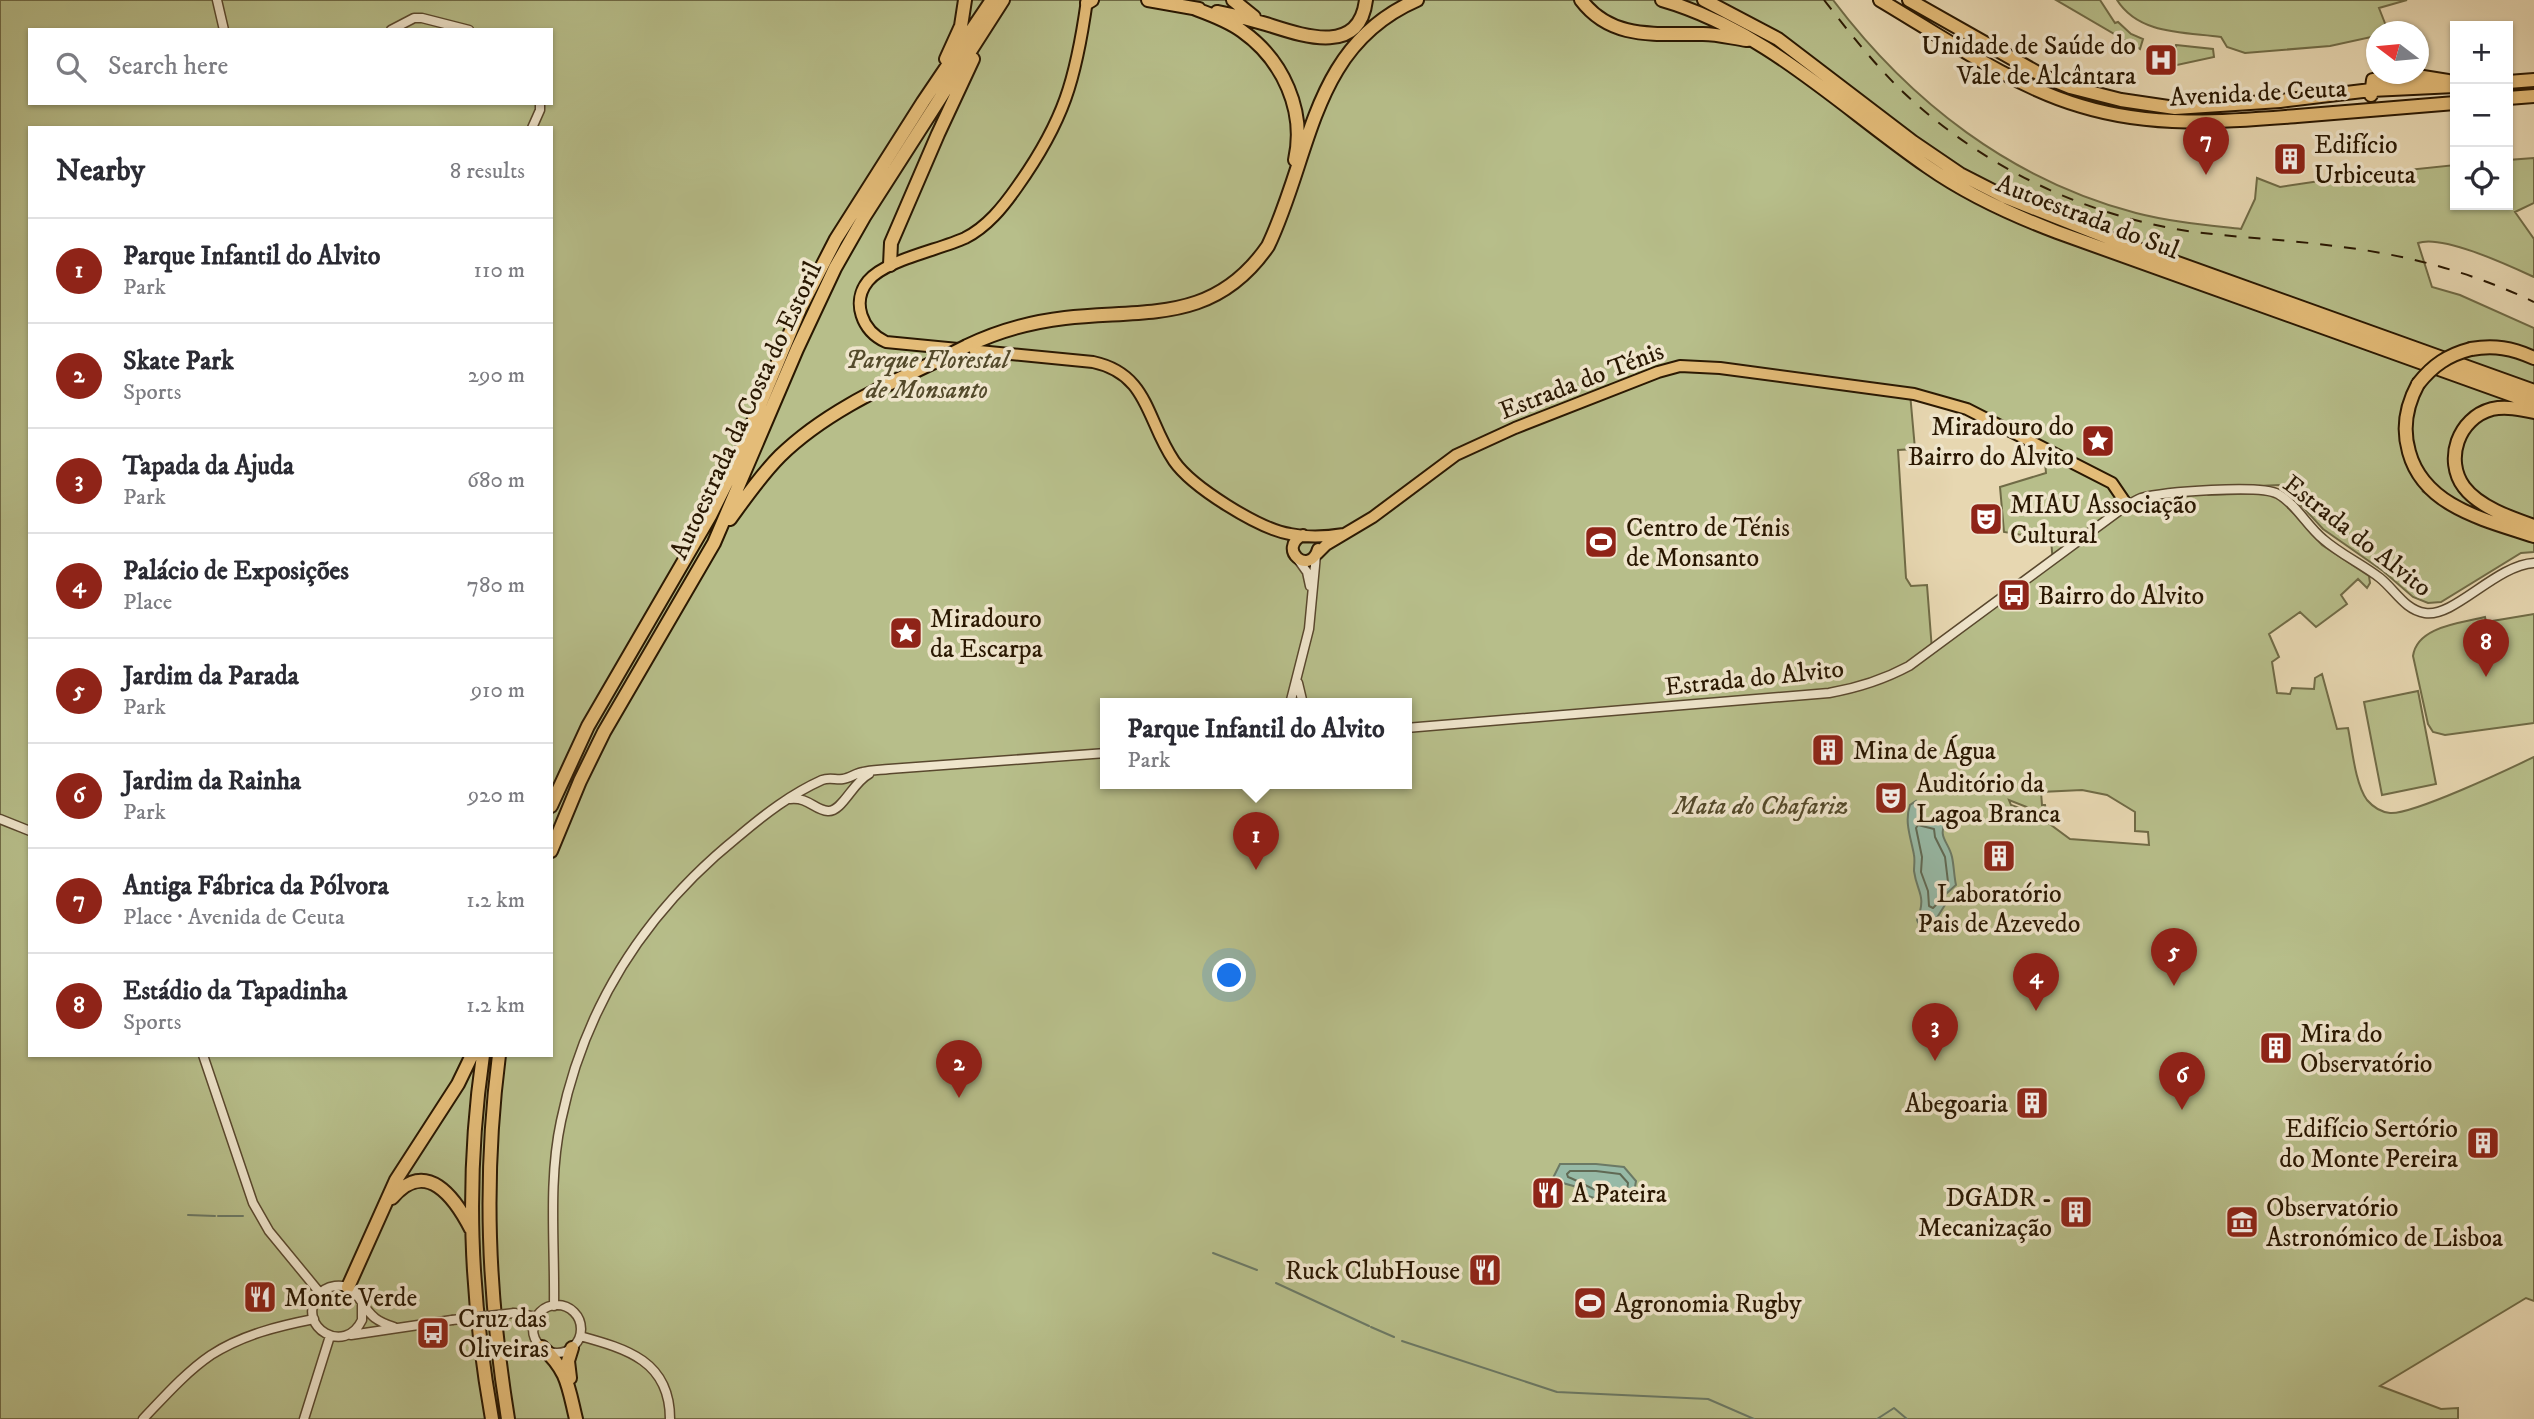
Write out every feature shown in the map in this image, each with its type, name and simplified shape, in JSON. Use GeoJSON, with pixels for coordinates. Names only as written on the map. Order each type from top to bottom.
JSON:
{"type":"FeatureCollection","features":[{"type":"Feature","properties":{"kind":"highway"},"geometry":{"type":"LineString","coordinates":[[923,102],[961,26],[965,0]]}},
{"type":"Feature","properties":{"kind":"highway","name":"Autoestrada da Costa do Estoril"},"geometry":{"type":"LineString","coordinates":[[553,802],[588,726],[710,516],[818,272],[858,203],[992,0]]}},
{"type":"Feature","properties":{"kind":"highway"},"geometry":{"type":"LineString","coordinates":[[890,265],[891,243],[938,134],[1004,0]]}},
{"type":"Feature","properties":{"kind":"highway","name":"Autoestrada da Costa do Estoril"},"geometry":{"type":"LineString","coordinates":[[553,846],[604,732],[714,543],[797,349],[835,268],[872,205],[1004,0]]}},
{"type":"Feature","properties":{"kind":"highway"},"geometry":{"type":"LineString","coordinates":[[1151,0],[1230,14],[1311,37],[1336,36],[1349,31],[1357,24],[1366,0]]}},
{"type":"Feature","properties":{"kind":"highway"},"geometry":{"type":"LineString","coordinates":[[1233,0],[1241,9],[1266,24]]}},
{"type":"Feature","properties":{"kind":"highway"},"geometry":{"type":"LineString","coordinates":[[714,543],[761,477],[799,439],[846,408],[967,346],[1028,324],[1056,319],[1160,312],[1189,306],[1227,288],[1261,256],[1273,236],[1324,93],[1340,61],[1358,39],[1378,22],[1397,9],[1418,0]]}},
{"type":"Feature","properties":{"kind":"highway"},"geometry":{"type":"LineString","coordinates":[[1581,0],[1603,21],[1636,33],[1705,33],[1756,41]]}},
{"type":"Feature","properties":{"kind":"highway","name":"Autoestrada do Sul"},"geometry":{"type":"LineString","coordinates":[[1662,0],[1718,20],[1756,41],[1818,83],[1927,167],[1998,208],[2075,239],[2534,403]]}},
{"type":"Feature","properties":{"kind":"highway","name":"Autoestrada do Sul"},"geometry":{"type":"LineString","coordinates":[[1704,0],[1779,38],[1913,142],[1960,174],[2005,197],[2076,226],[2534,391]]}},
{"type":"Feature","properties":{"kind":"highway","name":"Avenida de Ceuta"},"geometry":{"type":"LineString","coordinates":[[1880,0],[2014,78],[2083,107],[2182,124],[2450,103]]}},
{"type":"Feature","properties":{"kind":"highway","name":"Avenida de Ceuta"},"geometry":{"type":"LineString","coordinates":[[1909,0],[2045,77],[2070,87],[2121,100],[2175,108],[2280,102],[2371,90],[2374,80],[2406,76],[2450,83]]}},
{"type":"Feature","properties":{"kind":"highway"},"geometry":{"type":"LineString","coordinates":[[1192,8],[1232,25],[1263,49],[1282,74],[1295,109],[1297,150],[1289,184],[1270,231],[1252,264]]}},
{"type":"Feature","properties":{"kind":"highway"},"geometry":{"type":"LineString","coordinates":[[2513,82],[2534,80]]}},
{"type":"Feature","properties":{"kind":"highway"},"geometry":{"type":"LineString","coordinates":[[2371,90],[2372,109]]}},
{"type":"Feature","properties":{"kind":"highway"},"geometry":{"type":"LineString","coordinates":[[2338,94],[2339,113]]}},
{"type":"Feature","properties":{"kind":"highway"},"geometry":{"type":"LineString","coordinates":[[2513,98],[2534,96]]}},
{"type":"Feature","properties":{"kind":"highway"},"geometry":{"type":"LineString","coordinates":[[2534,358],[2507,348],[2489,346],[2454,354],[2439,362],[2418,384],[2410,398],[2405,426],[2410,459],[2423,483],[2444,501],[2534,536]]}},
{"type":"Feature","properties":{"kind":"highway"},"geometry":{"type":"LineString","coordinates":[[2534,412],[2509,407],[2491,409],[2478,415],[2467,425],[2457,441],[2454,455],[2455,470],[2476,499],[2534,526]]}},
{"type":"Feature","properties":{"kind":"highway"},"geometry":{"type":"LineString","coordinates":[[348,1287],[401,1171],[452,1094],[471,1057]]}},
{"type":"Feature","properties":{"kind":"highway"},"geometry":{"type":"LineString","coordinates":[[483,1057],[473,1157],[471,1231],[474,1291],[492,1419]]}},
{"type":"Feature","properties":{"kind":"highway"},"geometry":{"type":"LineString","coordinates":[[499,1057],[489,1159],[488,1231],[491,1292],[508,1419]]}},
{"type":"Feature","properties":{"kind":"highway"},"geometry":{"type":"LineString","coordinates":[[385,1207],[399,1190],[406,1186],[432,1183],[456,1201],[471,1231]]}},
{"type":"Feature","properties":{"kind":"highway"},"geometry":{"type":"LineString","coordinates":[[541,1347],[560,1364],[578,1419]]}},
{"type":"Feature","properties":{"kind":"highway"},"geometry":{"type":"LineString","coordinates":[[572,1348],[568,1361],[578,1419]]}},
{"type":"Feature","properties":{"kind":"main road"},"geometry":{"type":"LineString","coordinates":[[1089,1],[1074,78],[1062,113],[1046,145],[1014,192],[986,224],[967,237],[890,265],[869,279],[860,299],[862,318],[877,338],[886,342],[1093,362],[1114,368],[1136,386],[1172,458],[1186,477],[1198,487],[1269,527],[1287,542],[1295,555],[1307,561],[1317,554],[1317,543],[1306,535],[1294,541],[1295,555]]}},
{"type":"Feature","properties":{"kind":"main road","name":"Estrada do Ténis"},"geometry":{"type":"LineString","coordinates":[[1317,554],[1326,545],[1373,517],[1433,470],[1466,450],[1668,368],[1680,366],[1704,366],[1904,393],[1948,402],[2115,484],[2127,505]]}},
{"type":"Feature","properties":{"kind":"main road","name":"Estrada do Ténis"},"geometry":{"type":"LineString","coordinates":[[1269,527],[1290,534],[1321,537],[1344,534]]}},
{"type":"Feature","properties":{"kind":"street"},"geometry":{"type":"LineString","coordinates":[[217,0],[224,28]]}},
{"type":"Feature","properties":{"kind":"street"},"geometry":{"type":"LineString","coordinates":[[395,28],[414,18],[461,28]]}},
{"type":"Feature","properties":{"kind":"street"},"geometry":{"type":"LineString","coordinates":[[533,126],[540,105]]}},
{"type":"Feature","properties":{"kind":"street","name":"Estrada do Alvito"},"geometry":{"type":"LineString","coordinates":[[1412,728],[1829,693],[1864,686],[1909,666],[2127,505],[2151,496],[2255,488],[2276,492],[2287,500],[2324,541],[2378,577],[2409,606],[2427,614],[2440,612],[2513,566],[2534,563]]}},
{"type":"Feature","properties":{"kind":"street"},"geometry":{"type":"LineString","coordinates":[[1292,698],[1309,629],[1317,554]]}},
{"type":"Feature","properties":{"kind":"street"},"geometry":{"type":"LineString","coordinates":[[1295,555],[1307,572],[1312,592]]}},
{"type":"Feature","properties":{"kind":"street"},"geometry":{"type":"LineString","coordinates":[[1297,676],[1301,698]]}},
{"type":"Feature","properties":{"kind":"street"},"geometry":{"type":"LineString","coordinates":[[554,1306],[554,1169],[557,1140],[573,1073],[590,1024],[634,947],[666,905],[710,859],[784,801],[821,781],[843,779],[861,772],[1100,753]]}},
{"type":"Feature","properties":{"kind":"street"},"geometry":{"type":"LineString","coordinates":[[784,801],[801,799],[825,810],[833,810],[841,806],[859,779],[875,771]]}},
{"type":"Feature","properties":{"kind":"street"},"geometry":{"type":"LineString","coordinates":[[833,779],[843,786],[845,799]]}},
{"type":"Feature","properties":{"kind":"street"},"geometry":{"type":"LineString","coordinates":[[818,806],[814,791],[821,781]]}},
{"type":"Feature","properties":{"kind":"street"},"geometry":{"type":"LineString","coordinates":[[0,819],[28,830]]}},
{"type":"Feature","properties":{"kind":"street"},"geometry":{"type":"LineString","coordinates":[[204,1057],[253,1203],[269,1231],[320,1293]]}},
{"type":"Feature","properties":{"kind":"street"},"geometry":{"type":"LineString","coordinates":[[394,1327],[374,1318],[356,1293],[348,1287],[334,1286],[320,1293],[314,1305],[314,1319],[318,1327],[330,1336],[514,1312],[537,1317]]}},
{"type":"Feature","properties":{"kind":"street"},"geometry":{"type":"LineString","coordinates":[[344,1336],[356,1330],[362,1320],[362,1301]]}},
{"type":"Feature","properties":{"kind":"street"},"geometry":{"type":"LineString","coordinates":[[554,1306],[567,1308],[580,1322],[580,1336],[572,1348],[564,1352],[554,1353],[541,1347],[534,1335],[537,1317],[542,1311],[554,1306]]}},
{"type":"Feature","properties":{"kind":"street"},"geometry":{"type":"LineString","coordinates":[[143,1419],[193,1369],[211,1356],[265,1331],[314,1319]]}},
{"type":"Feature","properties":{"kind":"street"},"geometry":{"type":"LineString","coordinates":[[304,1419],[330,1336]]}},
{"type":"Feature","properties":{"kind":"street"},"geometry":{"type":"LineString","coordinates":[[580,1336],[619,1347],[646,1362],[662,1382],[668,1395],[670,1419]]}},
{"type":"Feature","properties":{"kind":"green space","name":"Parque Florestal de Monsanto"},"geometry":{"type":"Polygon","coordinates":[[[0,0],[1833,0],[1895,72],[1966,132],[2047,180],[2090,199],[2149,216],[2241,229],[2255,199],[2257,178],[2280,187],[2450,166],[2450,210],[2513,210],[2513,160],[2534,158],[2534,203],[2515,212],[2534,239],[2534,277],[2459,247],[2429,241],[2418,243],[2432,287],[2460,295],[2534,328],[2534,531],[2422,491],[2453,512],[2534,543],[2534,552],[2521,553],[2441,602],[2428,603],[2413,597],[2383,571],[2323,529],[2289,492],[2279,485],[2214,488],[2209,495],[2268,493],[2284,502],[2322,545],[2369,576],[2370,583],[2367,588],[2358,579],[2341,595],[2347,604],[2316,627],[2300,612],[2269,634],[2279,657],[2272,662],[2277,693],[2290,694],[2292,688],[2314,689],[2315,678],[2322,674],[2337,729],[2348,728],[2360,785],[2372,805],[2390,813],[2418,807],[2534,757],[2534,1301],[2526,1298],[2380,1386],[2441,1409],[2458,1408],[2458,1419],[0,1419],[0,0]],[[1910,393],[1915,449],[1898,450],[1906,578],[1911,586],[1927,585],[1932,650],[2053,563],[2051,540],[2004,532],[2000,487],[2046,473],[2044,452],[1951,404],[1910,393]],[[2082,790],[2041,792],[2042,805],[2045,805],[2047,815],[2009,800],[2011,805],[2036,814],[2070,839],[2149,845],[2148,832],[2135,831],[2135,812],[2107,795],[2082,790]]]}},
{"type":"Feature","properties":{"kind":"green space"},"geometry":{"type":"Polygon","coordinates":[[[2056,0],[2100,0],[2115,23],[2118,22],[2131,34],[2143,39],[2140,49],[2056,0]]]}},
{"type":"Feature","properties":{"kind":"green space"},"geometry":{"type":"Polygon","coordinates":[[[2117,0],[2407,0],[2379,8],[2384,21],[2366,21],[2366,38],[2330,46],[2245,53],[2227,47],[2221,37],[2164,30],[2137,20],[2117,0]]]}},
{"type":"Feature","properties":{"kind":"green space"},"geometry":{"type":"Polygon","coordinates":[[[2176,45],[2213,49],[2214,57],[2177,65],[2173,63],[2176,45]]]}},
{"type":"Feature","properties":{"kind":"green space"},"geometry":{"type":"Polygon","coordinates":[[[2534,614],[2534,723],[2445,735],[2433,732],[2428,724],[2413,656],[2416,646],[2431,632],[2465,621],[2485,617],[2486,622],[2534,614]]]}},
{"type":"Feature","properties":{"kind":"green space"},"geometry":{"type":"Polygon","coordinates":[[[2418,691],[2436,784],[2382,795],[2364,702],[2418,691]]]}},
{"type":"Feature","properties":{"kind":"water"},"geometry":{"type":"Polygon","coordinates":[[[1916,801],[1920,808],[1919,813],[1926,820],[1933,821],[1943,814],[1946,816],[1943,835],[1952,857],[1956,885],[1946,894],[1945,905],[1929,930],[1920,927],[1917,920],[1921,899],[1914,871],[1908,818],[1910,805],[1916,801]]]}},
{"type":"Feature","properties":{"kind":"water"},"geometry":{"type":"Polygon","coordinates":[[[1560,1164],[1624,1167],[1636,1181],[1633,1199],[1610,1203],[1588,1196],[1577,1187],[1553,1178],[1560,1164]]]}},
{"type":"Feature","properties":{"kind":"waterway"},"geometry":{"type":"LineString","coordinates":[[188,1215],[215,1216]]}},
{"type":"Feature","properties":{"kind":"waterway"},"geometry":{"type":"LineString","coordinates":[[218,1216],[243,1216]]}},
{"type":"Feature","properties":{"kind":"waterway"},"geometry":{"type":"LineString","coordinates":[[1213,1253],[1257,1270]]}},
{"type":"Feature","properties":{"kind":"waterway"},"geometry":{"type":"LineString","coordinates":[[1276,1283],[1369,1326]]}},
{"type":"Feature","properties":{"kind":"waterway"},"geometry":{"type":"LineString","coordinates":[[1371,1327],[1394,1337]]}},
{"type":"Feature","properties":{"kind":"waterway"},"geometry":{"type":"LineString","coordinates":[[1402,1341],[1557,1392],[1708,1399],[1754,1419]]}},
{"type":"Feature","properties":{"kind":"waterway"},"geometry":{"type":"LineString","coordinates":[[1877,1419],[1894,1408],[1907,1419]]}},
{"type":"Feature","properties":{"kind":"railway"},"geometry":{"type":"LineString","coordinates":[[1824,0],[1882,70],[1934,119],[1967,144],[2002,165],[2075,201],[2154,225],[2194,232],[2367,250],[2416,260],[2488,282],[2534,302]]}},
{"type":"Feature","properties":{"kind":"place","name":"Unidade de Saúde do Vale de Alcântara"},"geometry":{"type":"Point","coordinates":[2161,60]}},
{"type":"Feature","properties":{"kind":"place","name":"Edifício Urbiceuta"},"geometry":{"type":"Point","coordinates":[2290,159]}},
{"type":"Feature","properties":{"kind":"place","name":"Antiga Fábrica da Pólvora"},"geometry":{"type":"Point","coordinates":[2206,175]}},
{"type":"Feature","properties":{"kind":"place","name":"Miradouro do Bairro do Alvito"},"geometry":{"type":"Point","coordinates":[2098,441]}},
{"type":"Feature","properties":{"kind":"place","name":"MIAU Associação Cultural"},"geometry":{"type":"Point","coordinates":[1986,519]}},
{"type":"Feature","properties":{"kind":"place","name":"Centro de Ténis de Monsanto"},"geometry":{"type":"Point","coordinates":[1601,542]}},
{"type":"Feature","properties":{"kind":"place","name":"Bairro do Alvito"},"geometry":{"type":"Point","coordinates":[2014,595]}},
{"type":"Feature","properties":{"kind":"place","name":"Miradouro da Escarpa"},"geometry":{"type":"Point","coordinates":[906,633]}},
{"type":"Feature","properties":{"kind":"place","name":"Estádio da Tapadinha"},"geometry":{"type":"Point","coordinates":[2486,677]}},
{"type":"Feature","properties":{"kind":"place","name":"Mina de Água"},"geometry":{"type":"Point","coordinates":[1828,750]}},
{"type":"Feature","properties":{"kind":"place","name":"Auditório da Lagoa Branca"},"geometry":{"type":"Point","coordinates":[1891,798]}},
{"type":"Feature","properties":{"kind":"place","name":"Laboratório Pais de Azevedo"},"geometry":{"type":"Point","coordinates":[1999,856]}},
{"type":"Feature","properties":{"kind":"place","name":"Parque Infantil do Alvito"},"geometry":{"type":"Point","coordinates":[1256,870]}},
{"type":"Feature","properties":{"kind":"place","name":"Jardim da Parada"},"geometry":{"type":"Point","coordinates":[2174,986]}},
{"type":"Feature","properties":{"kind":"place","name":"Palácio de Exposições"},"geometry":{"type":"Point","coordinates":[2036,1011]}},
{"type":"Feature","properties":{"kind":"place","name":"Mira do Observatório"},"geometry":{"type":"Point","coordinates":[2276,1048]}},
{"type":"Feature","properties":{"kind":"place","name":"Tapada da Ajuda"},"geometry":{"type":"Point","coordinates":[1935,1061]}},
{"type":"Feature","properties":{"kind":"place","name":"Skate Park"},"geometry":{"type":"Point","coordinates":[959,1098]}},
{"type":"Feature","properties":{"kind":"place","name":"Abegoaria"},"geometry":{"type":"Point","coordinates":[2032,1103]}},
{"type":"Feature","properties":{"kind":"place","name":"Jardim da Rainha"},"geometry":{"type":"Point","coordinates":[2182,1110]}},
{"type":"Feature","properties":{"kind":"place","name":"Edifício Sertório do Monte Pereira"},"geometry":{"type":"Point","coordinates":[2483,1143]}},
{"type":"Feature","properties":{"kind":"place","name":"A Pateira"},"geometry":{"type":"Point","coordinates":[1548,1193]}},
{"type":"Feature","properties":{"kind":"place","name":"DGADR - Mecanização"},"geometry":{"type":"Point","coordinates":[2076,1212]}},
{"type":"Feature","properties":{"kind":"place","name":"Observatório Astronómico de Lisboa"},"geometry":{"type":"Point","coordinates":[2242,1222]}},
{"type":"Feature","properties":{"kind":"place","name":"Ruck ClubHouse"},"geometry":{"type":"Point","coordinates":[1485,1270]}},
{"type":"Feature","properties":{"kind":"place","name":"Monte Verde"},"geometry":{"type":"Point","coordinates":[260,1297]}},
{"type":"Feature","properties":{"kind":"place","name":"Agronomia Rugby"},"geometry":{"type":"Point","coordinates":[1590,1303]}},
{"type":"Feature","properties":{"kind":"place","name":"Cruz das Oliveiras"},"geometry":{"type":"Point","coordinates":[433,1333]}},
{"type":"Feature","properties":{"kind":"park label","name":"Mata do Chafariz"},"geometry":{"type":"Point","coordinates":[1761,805]}}]}
